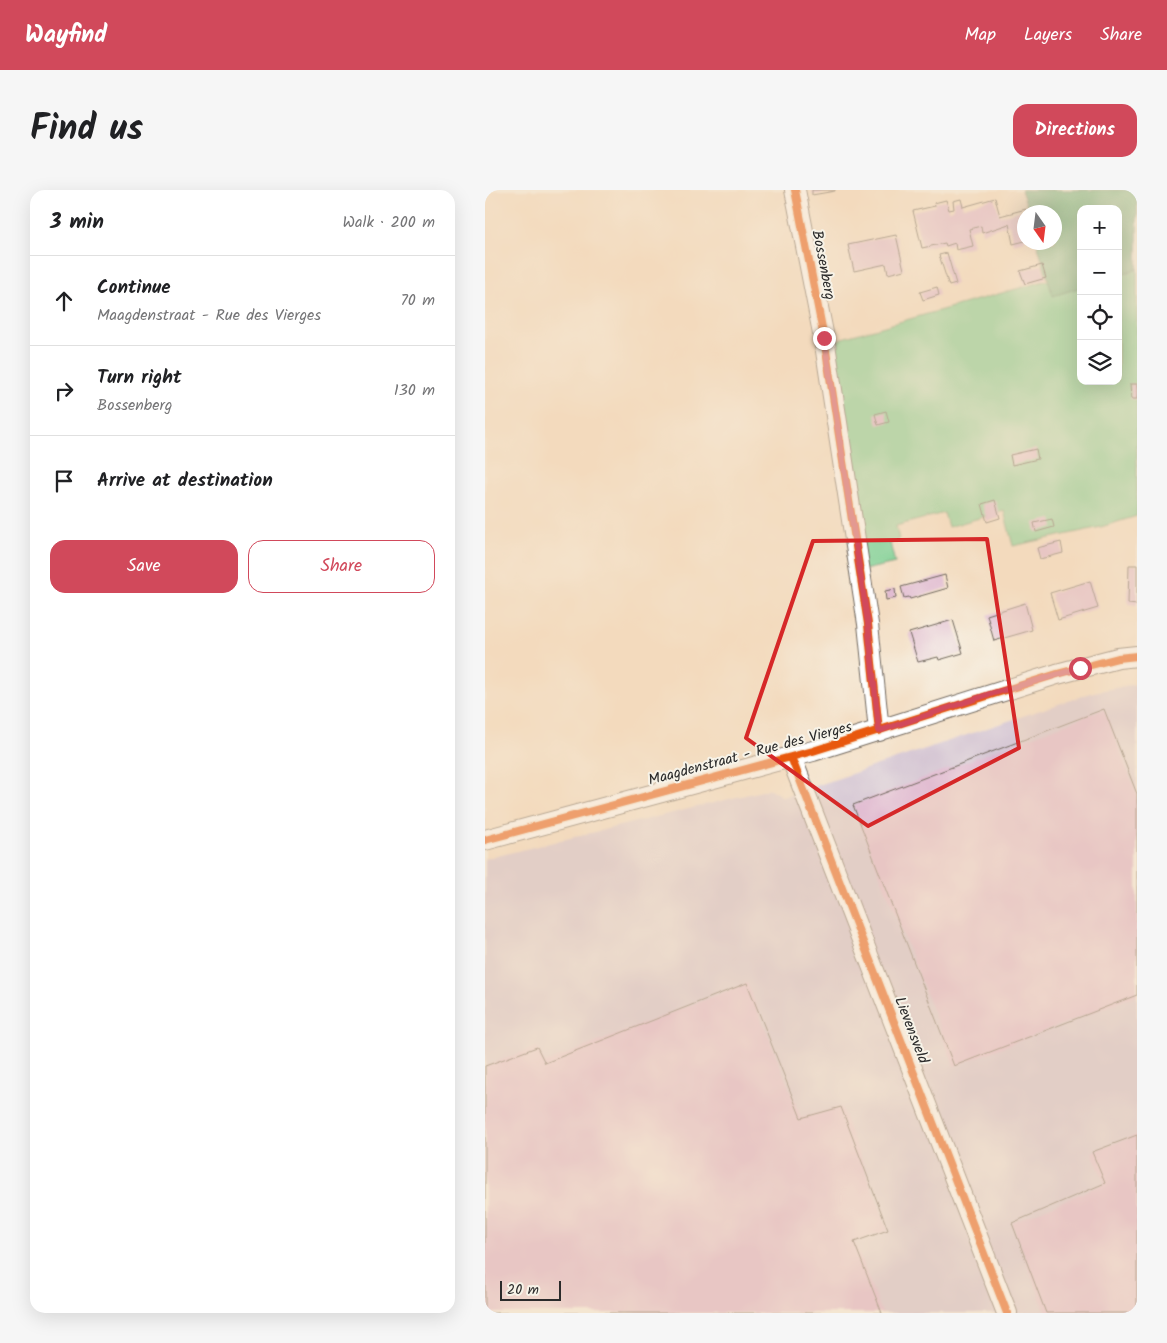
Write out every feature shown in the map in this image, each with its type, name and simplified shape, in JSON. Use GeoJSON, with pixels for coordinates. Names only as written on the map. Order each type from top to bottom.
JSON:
{"type":"FeatureCollection","features":[{"type":"Feature","properties":{"kind":"street","name":"Bossenberg"},"geometry":{"type":"LineString","coordinates":[[795,190],[824,338],[868,624],[879,731]]}},
{"type":"Feature","properties":{"kind":"street","name":"Maagdenstraat - Rue des Vierges"},"geometry":{"type":"LineString","coordinates":[[485,840],[791,757],[1057,674],[1118,658],[1137,656]]}},
{"type":"Feature","properties":{"kind":"street","name":"Lievensveld"},"geometry":{"type":"LineString","coordinates":[[791,757],[1007,1313]]}},
{"type":"Feature","properties":{"kind":"highlighted area"},"geometry":{"type":"Polygon","coordinates":[[[987,539],[1019,748],[868,826],[746,738],[813,541],[987,539]]]}},
{"type":"Feature","properties":{"kind":"shaded area"},"geometry":{"type":"Polygon","coordinates":[[[1137,684],[1137,1313],[485,1313],[485,859],[770,789],[783,797],[1094,692],[1137,684]]]}},
{"type":"Feature","properties":{"kind":"green space"},"geometry":{"type":"Polygon","coordinates":[[[1021,190],[1137,190],[1137,269],[1122,274],[1122,205],[1077,205],[1077,288],[1053,296],[1039,250],[1062,250],[1062,205],[1026,205],[1021,190]]]}},
{"type":"Feature","properties":{"kind":"green space"},"geometry":{"type":"Polygon","coordinates":[[[1137,269],[1137,516],[1101,527],[1013,546],[1004,511],[948,527],[944,513],[896,526],[899,539],[890,543],[895,563],[864,570],[832,344],[842,338],[1048,280],[1054,295],[1077,288],[1077,385],[1122,385],[1122,274],[1137,269]]]}},
{"type":"Feature","properties":{"kind":"building"},"geometry":{"type":"Polygon","coordinates":[[[812,190],[835,190],[835,191],[812,195],[812,190]]]}},
{"type":"Feature","properties":{"kind":"building"},"geometry":{"type":"Polygon","coordinates":[[[995,198],[1000,216],[1017,211],[1017,243],[1013,244],[1009,224],[982,233],[981,226],[969,229],[973,246],[956,250],[955,243],[946,246],[945,243],[922,248],[913,211],[935,206],[934,203],[946,200],[949,210],[954,209],[953,201],[961,199],[963,207],[995,198]]]}},
{"type":"Feature","properties":{"kind":"building"},"geometry":{"type":"Polygon","coordinates":[[[896,235],[904,270],[888,274],[886,264],[854,271],[848,245],[896,235]]]}},
{"type":"Feature","properties":{"kind":"building"},"geometry":{"type":"Polygon","coordinates":[[[947,253],[956,284],[949,286],[939,255],[947,253]]]}},
{"type":"Feature","properties":{"kind":"building"},"geometry":{"type":"Polygon","coordinates":[[[1042,265],[1046,278],[1025,284],[1020,271],[1042,265]]]}},
{"type":"Feature","properties":{"kind":"building"},"geometry":{"type":"Polygon","coordinates":[[[937,287],[939,295],[923,300],[920,292],[937,287]]]}},
{"type":"Feature","properties":{"kind":"building"},"geometry":{"type":"Polygon","coordinates":[[[1130,384],[1137,384],[1137,399],[1131,399],[1130,384]]]}},
{"type":"Feature","properties":{"kind":"building"},"geometry":{"type":"Polygon","coordinates":[[[886,411],[889,422],[878,425],[875,414],[886,411]]]}},
{"type":"Feature","properties":{"kind":"building"},"geometry":{"type":"Polygon","coordinates":[[[1036,449],[1038,459],[1012,465],[1010,455],[1036,449]]]}},
{"type":"Feature","properties":{"kind":"building"},"geometry":{"type":"Polygon","coordinates":[[[995,500],[1000,518],[987,522],[982,504],[995,500]]]}},
{"type":"Feature","properties":{"kind":"building"},"geometry":{"type":"Polygon","coordinates":[[[1052,519],[1054,527],[1036,532],[1034,523],[1052,519]]]}},
{"type":"Feature","properties":{"kind":"building"},"geometry":{"type":"Polygon","coordinates":[[[1061,542],[1063,553],[1040,559],[1037,548],[1061,542]]]}},
{"type":"Feature","properties":{"kind":"building"},"geometry":{"type":"Polygon","coordinates":[[[1129,565],[1137,565],[1137,605],[1128,604],[1129,565]]]}},
{"type":"Feature","properties":{"kind":"building"},"geometry":{"type":"Polygon","coordinates":[[[945,575],[948,588],[910,599],[909,597],[904,598],[901,587],[945,575]]]}},
{"type":"Feature","properties":{"kind":"building"},"geometry":{"type":"Polygon","coordinates":[[[1090,581],[1098,608],[1058,620],[1050,593],[1090,581]]]}},
{"type":"Feature","properties":{"kind":"building"},"geometry":{"type":"Polygon","coordinates":[[[895,589],[896,598],[886,600],[885,591],[895,589]]]}},
{"type":"Feature","properties":{"kind":"building"},"geometry":{"type":"Polygon","coordinates":[[[1025,603],[1032,630],[994,641],[987,615],[1025,603]]]}},
{"type":"Feature","properties":{"kind":"building"},"geometry":{"type":"Polygon","coordinates":[[[953,620],[963,653],[939,660],[938,657],[918,662],[909,633],[953,620]]]}},
{"type":"Feature","properties":{"kind":"building"},"geometry":{"type":"Polygon","coordinates":[[[1104,709],[1137,794],[1137,995],[954,1066],[853,805],[1104,709]]]}},
{"type":"Feature","properties":{"kind":"building"},"geometry":{"type":"Polygon","coordinates":[[[747,983],[801,1118],[841,1107],[888,1230],[854,1242],[882,1313],[485,1313],[485,1066],[537,1047],[545,1063],[747,983]]]}},
{"type":"Feature","properties":{"kind":"building"},"geometry":{"type":"Polygon","coordinates":[[[1137,1135],[1137,1313],[1046,1313],[1012,1223],[1105,1183],[1092,1152],[1137,1135]]]}},
{"type":"Feature","properties":{"kind":"cycle path"},"geometry":{"type":"LineString","coordinates":[[795,190],[824,338],[868,624],[879,731]]}},
{"type":"Feature","properties":{"kind":"cycle path"},"geometry":{"type":"LineString","coordinates":[[485,840],[813,751],[1057,674],[1118,658],[1137,656]]}},
{"type":"Feature","properties":{"kind":"cycle path"},"geometry":{"type":"LineString","coordinates":[[791,757],[1007,1313]]}},
{"type":"Feature","properties":{"kind":"route"},"geometry":{"type":"LineString","coordinates":[[824,338],[868,624],[879,731],[1034,680],[1080,668]]}}]}
